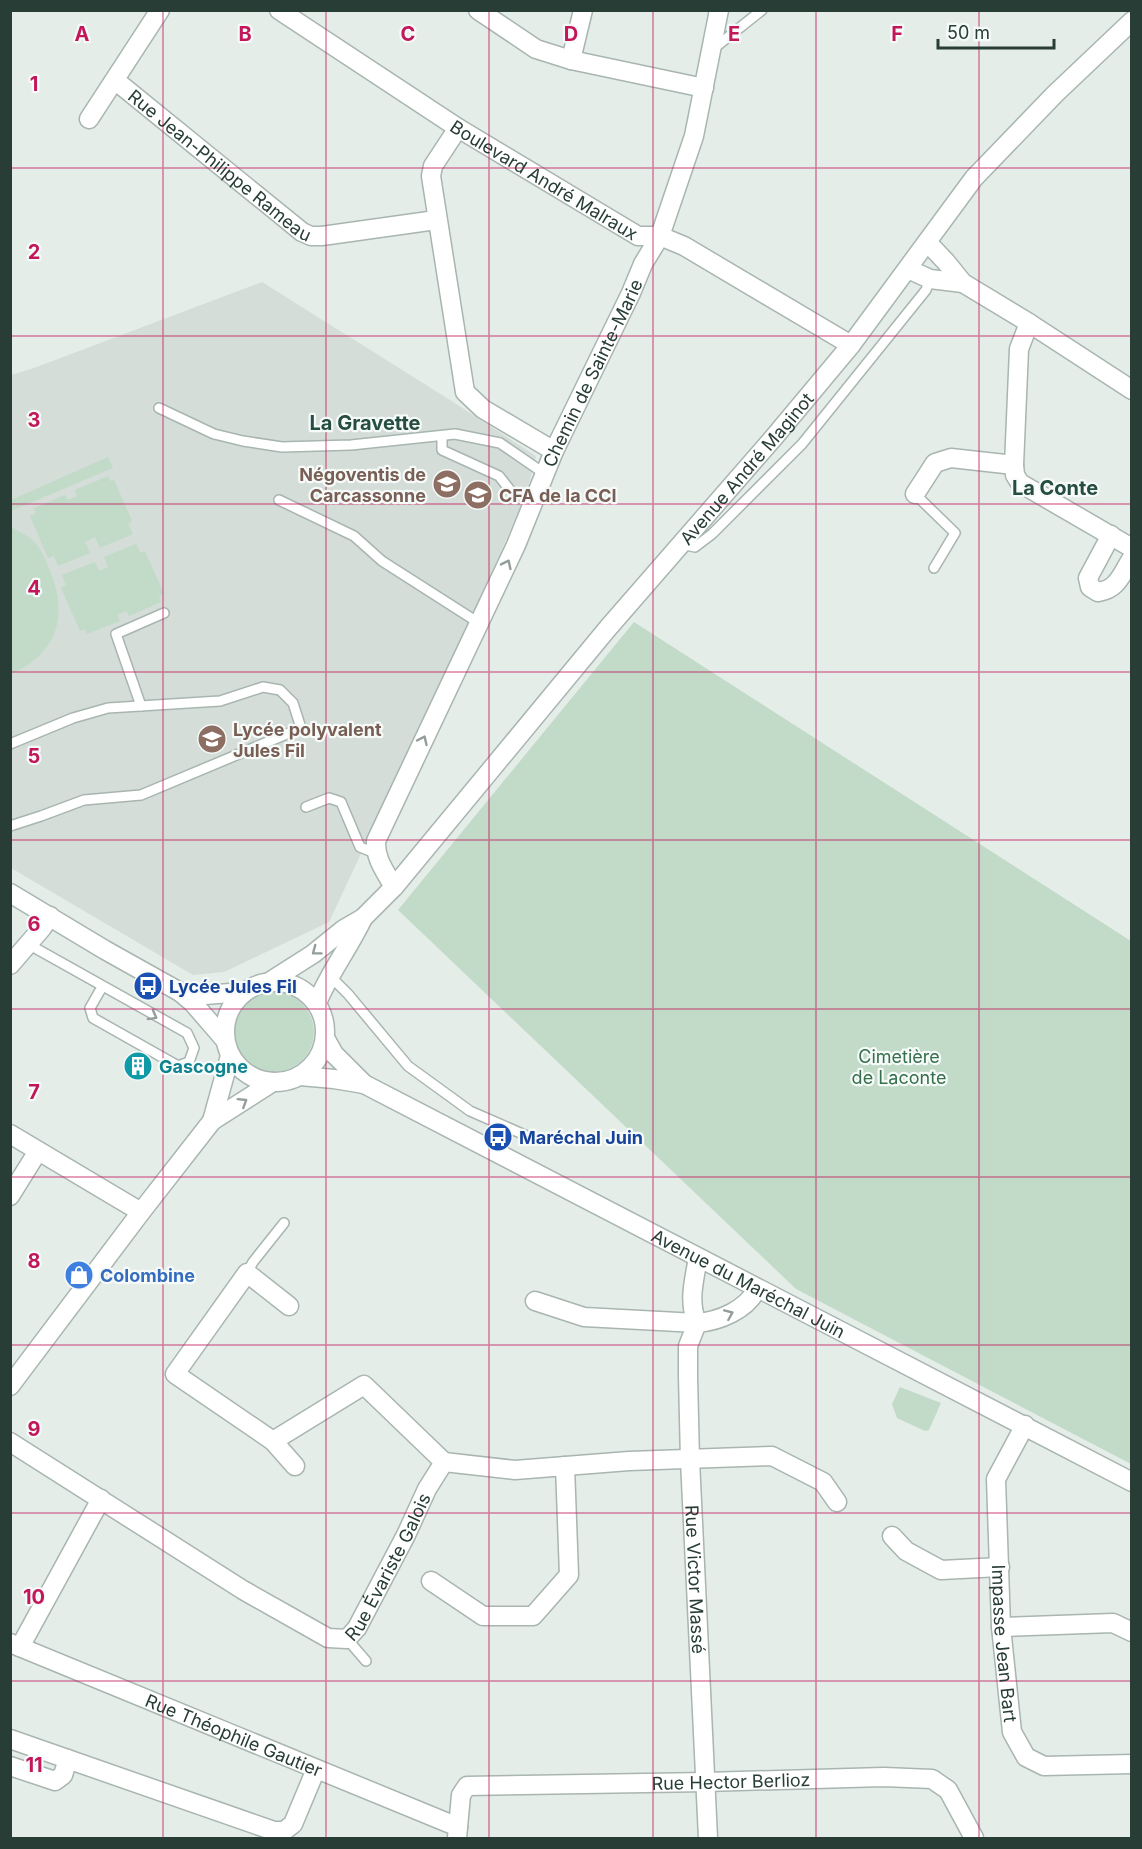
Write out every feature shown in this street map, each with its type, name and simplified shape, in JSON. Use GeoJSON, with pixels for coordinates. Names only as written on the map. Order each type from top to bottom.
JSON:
{"type":"FeatureCollection","features":[{"type":"Feature","properties":{"kind":"street"},"geometry":{"type":"LineString","coordinates":[[89,119],[116,81],[160,10]]}},
{"type":"Feature","properties":{"kind":"street","name":"Boulevard André Malraux"},"geometry":{"type":"LineString","coordinates":[[279,10],[458,128],[638,236],[660,236],[684,246],[850,345]]}},
{"type":"Feature","properties":{"kind":"street"},"geometry":{"type":"LineString","coordinates":[[478,10],[536,49],[571,60],[704,88]]}},
{"type":"Feature","properties":{"kind":"street"},"geometry":{"type":"LineString","coordinates":[[571,60],[583,10]]}},
{"type":"Feature","properties":{"kind":"street","name":"Chemin de Sainte-Marie"},"geometry":{"type":"LineString","coordinates":[[375,853],[376,841],[516,545],[554,451],[644,264],[660,236],[694,136],[720,10]]}},
{"type":"Feature","properties":{"kind":"street","name":"Avenue André Maginot"},"geometry":{"type":"LineString","coordinates":[[269,982],[363,918],[394,887],[608,628],[775,436],[850,345],[974,178],[1055,94],[1131,21]]}},
{"type":"Feature","properties":{"kind":"street","name":"Rue Jean-Philippe Rameau"},"geometry":{"type":"LineString","coordinates":[[116,81],[302,232],[311,236],[436,220]]}},
{"type":"Feature","properties":{"kind":"street"},"geometry":{"type":"LineString","coordinates":[[458,128],[433,166],[430,176],[465,392],[483,409],[554,451]]}},
{"type":"Feature","properties":{"kind":"street"},"geometry":{"type":"LineString","coordinates":[[927,242],[963,283],[1029,322],[1131,390]]}},
{"type":"Feature","properties":{"kind":"street"},"geometry":{"type":"LineString","coordinates":[[933,280],[946,262]]}},
{"type":"Feature","properties":{"kind":"street"},"geometry":{"type":"LineString","coordinates":[[908,269],[933,280],[963,283]]}},
{"type":"Feature","properties":{"kind":"street"},"geometry":{"type":"LineString","coordinates":[[1029,322],[1019,348],[1014,475],[1020,483],[1131,548]]}},
{"type":"Feature","properties":{"kind":"street"},"geometry":{"type":"LineString","coordinates":[[915,494],[935,463],[951,458],[1014,465]]}},
{"type":"Feature","properties":{"kind":"street"},"geometry":{"type":"LineString","coordinates":[[1111,535],[1088,578],[1090,586],[1098,592],[1108,591],[1114,587],[1131,558]]}},
{"type":"Feature","properties":{"kind":"street"},"geometry":{"type":"LineString","coordinates":[[375,853],[394,887]]}},
{"type":"Feature","properties":{"kind":"street"},"geometry":{"type":"LineString","coordinates":[[10,893],[180,992],[194,1003],[228,1048],[241,1069],[256,1079],[273,1082],[287,1081],[300,1076],[317,1060],[325,1038],[324,1020],[317,1003],[304,990],[287,983],[269,982],[255,985],[243,992],[231,1006],[225,1022],[228,1048],[212,1121]]}},
{"type":"Feature","properties":{"kind":"street"},"geometry":{"type":"LineString","coordinates":[[10,965],[50,916]]}},
{"type":"Feature","properties":{"kind":"street","name":"Avenue André Maginot"},"geometry":{"type":"LineString","coordinates":[[317,1003],[339,959],[352,943],[363,918]]}},
{"type":"Feature","properties":{"kind":"street"},"geometry":{"type":"LineString","coordinates":[[180,992],[205,995],[243,992]]}},
{"type":"Feature","properties":{"kind":"street","name":"Avenue du Maréchal Juin"},"geometry":{"type":"LineString","coordinates":[[325,1038],[334,1054],[364,1084],[1131,1482]]}},
{"type":"Feature","properties":{"kind":"street","name":"Avenue du Maréchal Juin"},"geometry":{"type":"LineString","coordinates":[[300,1076],[364,1084]]}},
{"type":"Feature","properties":{"kind":"street"},"geometry":{"type":"LineString","coordinates":[[10,1386],[212,1121],[273,1082]]}},
{"type":"Feature","properties":{"kind":"street"},"geometry":{"type":"LineString","coordinates":[[11,1136],[141,1212]]}},
{"type":"Feature","properties":{"kind":"street"},"geometry":{"type":"LineString","coordinates":[[10,1196],[38,1151]]}},
{"type":"Feature","properties":{"kind":"street","name":"Rue Victor Massé"},"geometry":{"type":"LineString","coordinates":[[698,1258],[691,1297],[692,1311],[697,1323],[688,1346],[690,1460],[708,1839]]}},
{"type":"Feature","properties":{"kind":"street"},"geometry":{"type":"LineString","coordinates":[[289,1306],[247,1273],[175,1374],[273,1441],[295,1466]]}},
{"type":"Feature","properties":{"kind":"street"},"geometry":{"type":"LineString","coordinates":[[535,1302],[584,1317],[697,1323],[709,1322],[742,1308],[757,1289]]}},
{"type":"Feature","properties":{"kind":"street"},"geometry":{"type":"LineString","coordinates":[[273,1441],[364,1385],[444,1462],[515,1470],[629,1461],[772,1456],[823,1482],[837,1503]]}},
{"type":"Feature","properties":{"kind":"street","name":"Impasse Jean Bart"},"geometry":{"type":"LineString","coordinates":[[1025,1425],[996,1479],[1001,1628],[1012,1732],[1026,1757],[1044,1766],[1131,1764]]}},
{"type":"Feature","properties":{"kind":"street","name":"Rue Évariste Galois"},"geometry":{"type":"LineString","coordinates":[[10,1442],[243,1590],[328,1638],[347,1640],[357,1628],[406,1535],[427,1489],[444,1462]]}},
{"type":"Feature","properties":{"kind":"street"},"geometry":{"type":"LineString","coordinates":[[432,1581],[483,1616],[533,1616],[569,1575],[565,1466]]}},
{"type":"Feature","properties":{"kind":"street"},"geometry":{"type":"LineString","coordinates":[[15,1645],[101,1499]]}},
{"type":"Feature","properties":{"kind":"street"},"geometry":{"type":"LineString","coordinates":[[892,1536],[906,1551],[941,1570],[1000,1567]]}},
{"type":"Feature","properties":{"kind":"street"},"geometry":{"type":"LineString","coordinates":[[1001,1628],[1113,1623],[1131,1632]]}},
{"type":"Feature","properties":{"kind":"street","name":"Rue Théophile Gautier"},"geometry":{"type":"LineString","coordinates":[[15,1645],[316,1769],[457,1833]]}},
{"type":"Feature","properties":{"kind":"street"},"geometry":{"type":"LineString","coordinates":[[10,1739],[274,1831],[284,1831],[293,1824],[316,1769]]}},
{"type":"Feature","properties":{"kind":"street"},"geometry":{"type":"LineString","coordinates":[[10,1766],[55,1781],[63,1775],[68,1759]]}},
{"type":"Feature","properties":{"kind":"street","name":"Rue Hector Berlioz"},"geometry":{"type":"LineString","coordinates":[[457,1833],[461,1795],[466,1786],[884,1777],[932,1779],[948,1790],[975,1839]]}},
{"type":"Feature","properties":{"kind":"lane"},"geometry":{"type":"LineString","coordinates":[[713,49],[762,10]]}},
{"type":"Feature","properties":{"kind":"lane"},"geometry":{"type":"LineString","coordinates":[[681,544],[694,547],[711,534],[802,444],[933,280]]}},
{"type":"Feature","properties":{"kind":"lane"},"geometry":{"type":"LineString","coordinates":[[159,408],[214,434],[282,447],[351,446],[455,435],[500,443],[545,474]]}},
{"type":"Feature","properties":{"kind":"lane"},"geometry":{"type":"LineString","coordinates":[[442,436],[442,450],[499,476],[510,490]]}},
{"type":"Feature","properties":{"kind":"lane"},"geometry":{"type":"LineString","coordinates":[[915,494],[955,533],[934,568]]}},
{"type":"Feature","properties":{"kind":"lane"},"geometry":{"type":"LineString","coordinates":[[279,500],[354,536],[382,561],[478,623]]}},
{"type":"Feature","properties":{"kind":"lane"},"geometry":{"type":"LineString","coordinates":[[141,706],[116,634],[164,613]]}},
{"type":"Feature","properties":{"kind":"lane"},"geometry":{"type":"LineString","coordinates":[[10,744],[73,718],[108,708],[220,701],[263,687],[280,690],[293,703],[301,728],[141,795],[84,800],[10,826]]}},
{"type":"Feature","properties":{"kind":"lane"},"geometry":{"type":"LineString","coordinates":[[306,807],[329,798],[341,802],[360,847],[375,853]]}},
{"type":"Feature","properties":{"kind":"lane"},"geometry":{"type":"LineString","coordinates":[[28,944],[187,1033],[194,1048],[189,1062],[178,1066],[93,1018],[90,1008],[102,987]]}},
{"type":"Feature","properties":{"kind":"lane"},"geometry":{"type":"LineString","coordinates":[[330,976],[348,994],[408,1066],[470,1111],[534,1139]]}},
{"type":"Feature","properties":{"kind":"lane"},"geometry":{"type":"LineString","coordinates":[[247,1273],[284,1223]]}},
{"type":"Feature","properties":{"kind":"lane"},"geometry":{"type":"LineString","coordinates":[[347,1640],[366,1661]]}},
{"type":"Feature","properties":{"kind":"shaded area","name":"Lycée polyvalent Jules Fil"},"geometry":{"type":"Polygon","coordinates":[[[262,282],[536,456],[527,492],[475,610],[329,922],[224,972],[193,975],[11,868],[11,375],[262,282]]]}},
{"type":"Feature","properties":{"kind":"green space"},"geometry":{"type":"Polygon","coordinates":[[[108,457],[113,468],[11,511],[11,500],[108,457]]]}},
{"type":"Feature","properties":{"kind":"green space"},"geometry":{"type":"Polygon","coordinates":[[[108,476],[110,481],[114,480],[132,521],[128,524],[133,534],[100,548],[95,537],[85,542],[90,553],[58,566],[54,556],[48,558],[30,516],[36,513],[34,508],[65,495],[68,500],[77,496],[75,490],[108,476]]]}},
{"type":"Feature","properties":{"kind":"green space"},"geometry":{"type":"Polygon","coordinates":[[[11,527],[31,539],[40,549],[56,588],[58,618],[49,644],[39,656],[11,674],[11,527]]]}},
{"type":"Feature","properties":{"kind":"green space"},"geometry":{"type":"Polygon","coordinates":[[[136,544],[140,553],[145,551],[164,594],[159,596],[161,602],[129,616],[126,611],[117,615],[120,621],[87,634],[85,629],[80,631],[61,588],[66,585],[62,575],[95,562],[99,571],[108,567],[104,557],[136,544]]]}},
{"type":"Feature","properties":{"kind":"green space","name":"Cimetière de Laconte"},"geometry":{"type":"Polygon","coordinates":[[[634,622],[1131,941],[1131,1464],[796,1289],[398,910],[634,622]]]}},
{"type":"Feature","properties":{"kind":"green space"},"geometry":{"type":"Polygon","coordinates":[[[266,992],[282,992],[303,1003],[314,1024],[314,1040],[303,1061],[282,1072],[266,1072],[252,1066],[240,1054],[234,1040],[234,1024],[240,1010],[252,998],[266,992]]]}},
{"type":"Feature","properties":{"kind":"green space"},"geometry":{"type":"Polygon","coordinates":[[[900,1387],[941,1403],[929,1430],[925,1431],[897,1418],[892,1404],[900,1387]]]}},
{"type":"Feature","properties":{"kind":"place","name":"Négoventis de Carcassonne"},"geometry":{"type":"Point","coordinates":[447,484]}},
{"type":"Feature","properties":{"kind":"place","name":"CFA de la CCI"},"geometry":{"type":"Point","coordinates":[478,495]}},
{"type":"Feature","properties":{"kind":"place","name":"Lycée polyvalent Jules Fil"},"geometry":{"type":"Point","coordinates":[212,739]}},
{"type":"Feature","properties":{"kind":"place","name":"Lycée Jules Fil"},"geometry":{"type":"Point","coordinates":[148,986]}},
{"type":"Feature","properties":{"kind":"place","name":"Gascogne"},"geometry":{"type":"Point","coordinates":[138,1066]}},
{"type":"Feature","properties":{"kind":"place","name":"Maréchal Juin"},"geometry":{"type":"Point","coordinates":[498,1137]}},
{"type":"Feature","properties":{"kind":"place","name":"Colombine"},"geometry":{"type":"Point","coordinates":[79,1275]}},
{"type":"Feature","properties":{"kind":"district","name":"La Gravette"},"geometry":{"type":"Point","coordinates":[365,423]}},
{"type":"Feature","properties":{"kind":"district","name":"La Conte"},"geometry":{"type":"Point","coordinates":[1055,488]}}]}
